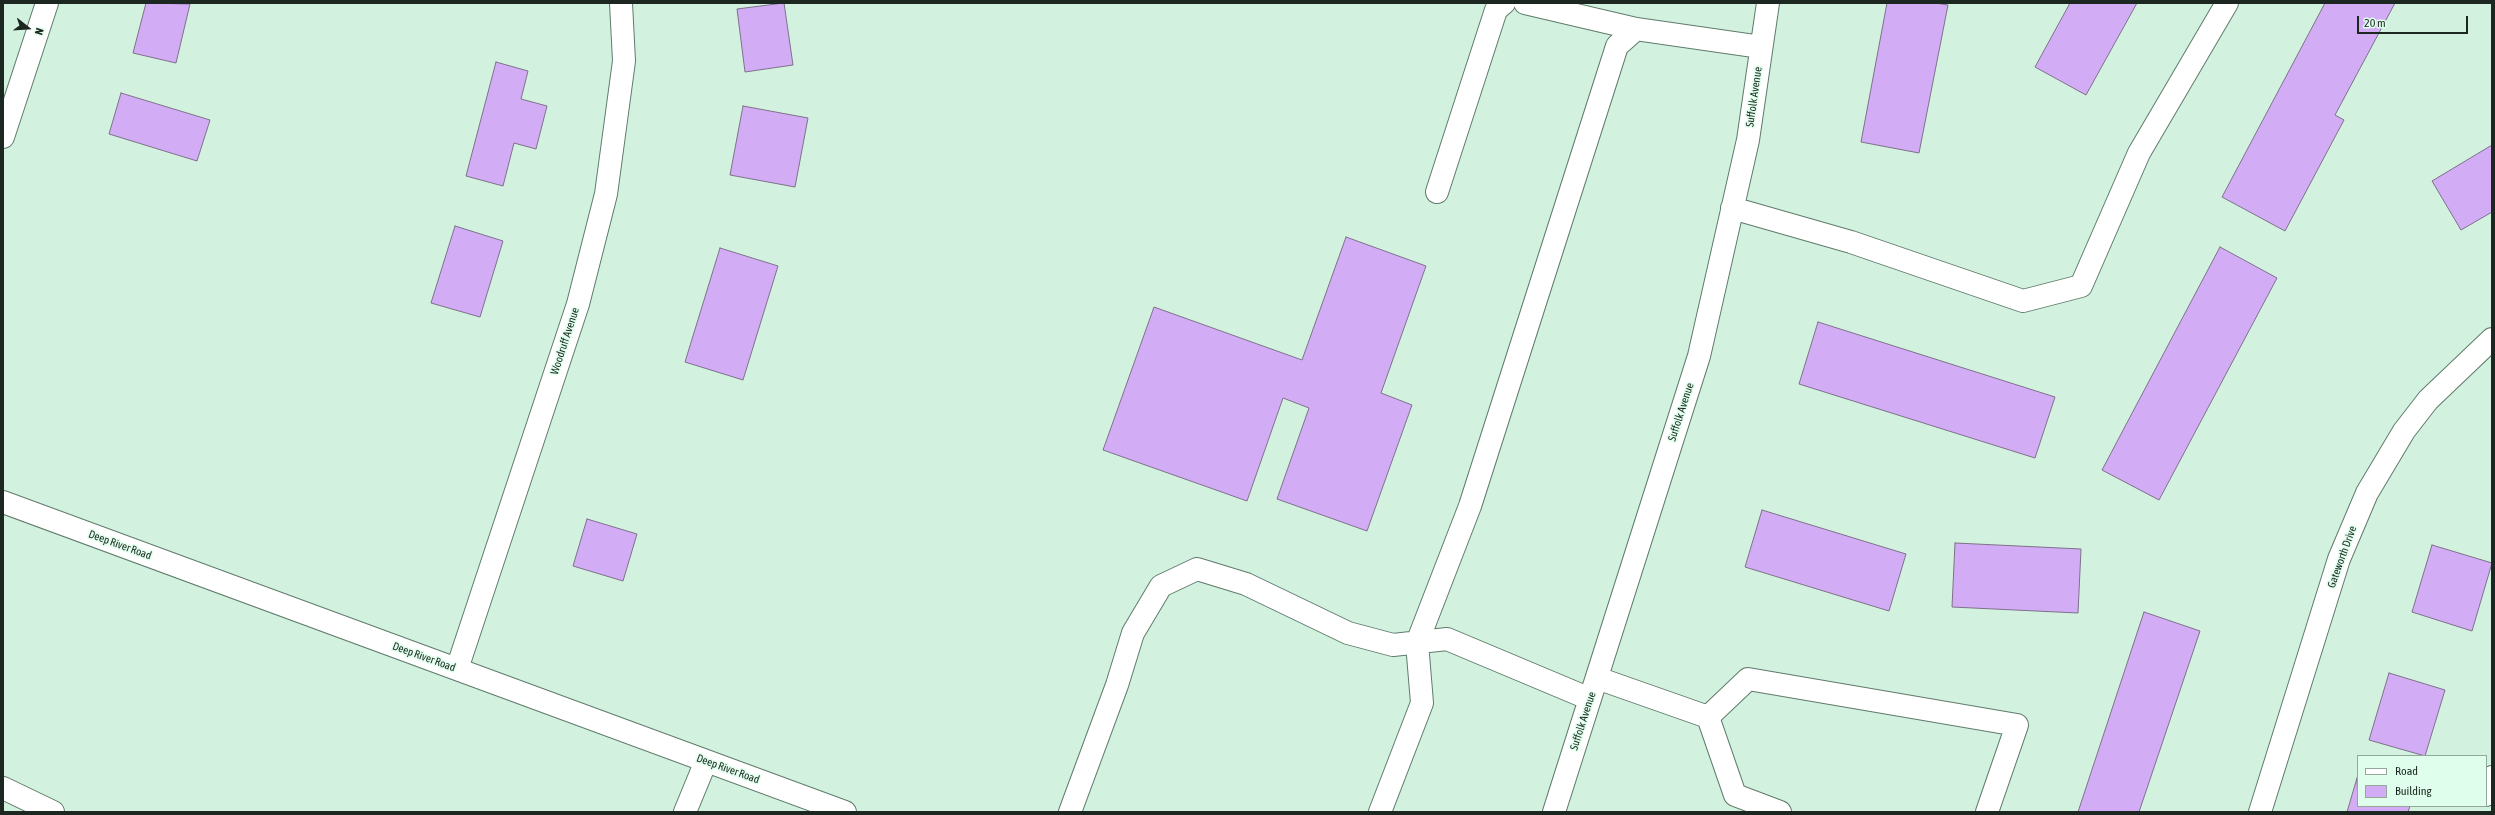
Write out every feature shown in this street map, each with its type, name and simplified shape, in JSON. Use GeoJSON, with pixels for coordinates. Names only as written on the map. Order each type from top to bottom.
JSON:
{"type":"FeatureCollection","features":[{"type":"Feature","properties":{"kind":"street"},"geometry":{"type":"LineString","coordinates":[[3,136],[47,3]]}},
{"type":"Feature","properties":{"kind":"street","name":"Woodruff Avenue"},"geometry":{"type":"LineString","coordinates":[[457,669],[578,304],[606,194],[624,61],[621,3]]}},
{"type":"Feature","properties":{"kind":"street"},"geometry":{"type":"LineString","coordinates":[[1437,192],[1496,10],[1504,3]]}},
{"type":"Feature","properties":{"kind":"street"},"geometry":{"type":"LineString","coordinates":[[1525,3],[1636,29],[1761,47]]}},
{"type":"Feature","properties":{"kind":"street","name":"Suffolk Avenue"},"geometry":{"type":"LineString","coordinates":[[1554,812],[1699,356],[1748,140],[1768,3]]}},
{"type":"Feature","properties":{"kind":"street"},"geometry":{"type":"LineString","coordinates":[[1732,208],[1851,242],[2023,301],[2081,286],[2139,153],[2227,3]]}},
{"type":"Feature","properties":{"kind":"street"},"geometry":{"type":"LineString","coordinates":[[1380,812],[1422,703],[1417,643],[1470,506],[1616,46],[1636,29]]}},
{"type":"Feature","properties":{"kind":"street","name":"Gateworth Drive"},"geometry":{"type":"LineString","coordinates":[[2260,812],[2339,559],[2367,492],[2404,431],[2428,400],[2492,339]]}},
{"type":"Feature","properties":{"kind":"street","name":"Deep River Road"},"geometry":{"type":"LineString","coordinates":[[3,502],[845,812]]}},
{"type":"Feature","properties":{"kind":"street"},"geometry":{"type":"LineString","coordinates":[[1070,812],[1117,685],[1133,633],[1161,586],[1197,569],[1246,584],[1348,633],[1393,645],[1447,639],[1590,699]]}},
{"type":"Feature","properties":{"kind":"street"},"geometry":{"type":"LineString","coordinates":[[1597,678],[1708,717]]}},
{"type":"Feature","properties":{"kind":"street"},"geometry":{"type":"LineString","coordinates":[[1708,717],[1748,678],[2017,725],[1987,812]]}},
{"type":"Feature","properties":{"kind":"street"},"geometry":{"type":"LineString","coordinates":[[1708,717],[1735,795],[1780,812]]}},
{"type":"Feature","properties":{"kind":"street"},"geometry":{"type":"LineString","coordinates":[[685,812],[706,761]]}},
{"type":"Feature","properties":{"kind":"street"},"geometry":{"type":"LineString","coordinates":[[2487,792],[2492,777]]}},
{"type":"Feature","properties":{"kind":"street"},"geometry":{"type":"LineString","coordinates":[[3,788],[53,812]]}},
{"type":"Feature","properties":{"kind":"building"},"geometry":{"type":"Polygon","coordinates":[[[146,3],[190,4],[176,63],[133,53],[146,3]]]}},
{"type":"Feature","properties":{"kind":"building"},"geometry":{"type":"Polygon","coordinates":[[[784,3],[793,65],[745,72],[737,9],[784,3]]]}},
{"type":"Feature","properties":{"kind":"building"},"geometry":{"type":"Polygon","coordinates":[[[1887,3],[1935,3],[1948,5],[1919,153],[1861,142],[1887,3]]]}},
{"type":"Feature","properties":{"kind":"building"},"geometry":{"type":"Polygon","coordinates":[[[2070,3],[2137,3],[2086,95],[2035,67],[2070,3]]]}},
{"type":"Feature","properties":{"kind":"building"},"geometry":{"type":"Polygon","coordinates":[[[2325,3],[2395,3],[2335,115],[2344,120],[2285,231],[2222,197],[2325,3]]]}},
{"type":"Feature","properties":{"kind":"building"},"geometry":{"type":"Polygon","coordinates":[[[496,62],[528,71],[521,99],[547,106],[536,149],[514,143],[503,186],[466,176],[496,62]]]}},
{"type":"Feature","properties":{"kind":"building"},"geometry":{"type":"Polygon","coordinates":[[[121,93],[210,120],[197,161],[109,134],[121,93]]]}},
{"type":"Feature","properties":{"kind":"building"},"geometry":{"type":"Polygon","coordinates":[[[743,106],[808,118],[795,187],[730,175],[743,106]]]}},
{"type":"Feature","properties":{"kind":"building"},"geometry":{"type":"Polygon","coordinates":[[[2492,145],[2492,212],[2461,230],[2432,181],[2492,145]]]}},
{"type":"Feature","properties":{"kind":"building"},"geometry":{"type":"Polygon","coordinates":[[[455,226],[503,241],[480,317],[431,303],[455,226]]]}},
{"type":"Feature","properties":{"kind":"building"},"geometry":{"type":"Polygon","coordinates":[[[1346,237],[1426,266],[1381,393],[1412,405],[1367,531],[1277,499],[1309,408],[1283,398],[1247,501],[1103,450],[1154,307],[1302,360],[1346,237]]]}},
{"type":"Feature","properties":{"kind":"building"},"geometry":{"type":"Polygon","coordinates":[[[2220,247],[2277,278],[2159,500],[2102,470],[2220,247]]]}},
{"type":"Feature","properties":{"kind":"building"},"geometry":{"type":"Polygon","coordinates":[[[720,248],[778,266],[743,380],[685,362],[720,248]]]}},
{"type":"Feature","properties":{"kind":"building"},"geometry":{"type":"Polygon","coordinates":[[[1818,322],[2055,397],[2035,458],[1799,384],[1818,322]]]}},
{"type":"Feature","properties":{"kind":"building"},"geometry":{"type":"Polygon","coordinates":[[[1762,510],[1906,554],[1889,611],[1745,567],[1762,510]]]}},
{"type":"Feature","properties":{"kind":"building"},"geometry":{"type":"Polygon","coordinates":[[[587,519],[637,534],[623,581],[573,566],[587,519]]]}},
{"type":"Feature","properties":{"kind":"building"},"geometry":{"type":"Polygon","coordinates":[[[1955,543],[2081,549],[2078,613],[1952,607],[1955,543]]]}},
{"type":"Feature","properties":{"kind":"building"},"geometry":{"type":"Polygon","coordinates":[[[2432,545],[2492,563],[2472,631],[2412,612],[2432,545]]]}},
{"type":"Feature","properties":{"kind":"building"},"geometry":{"type":"Polygon","coordinates":[[[2144,612],[2200,631],[2139,812],[2078,812],[2144,612]]]}},
{"type":"Feature","properties":{"kind":"building"},"geometry":{"type":"Polygon","coordinates":[[[2389,673],[2445,690],[2425,755],[2369,740],[2389,673]]]}},
{"type":"Feature","properties":{"kind":"building"},"geometry":{"type":"Polygon","coordinates":[[[2357,778],[2357,807],[2410,807],[2408,812],[2347,812],[2357,778]]]}}]}
